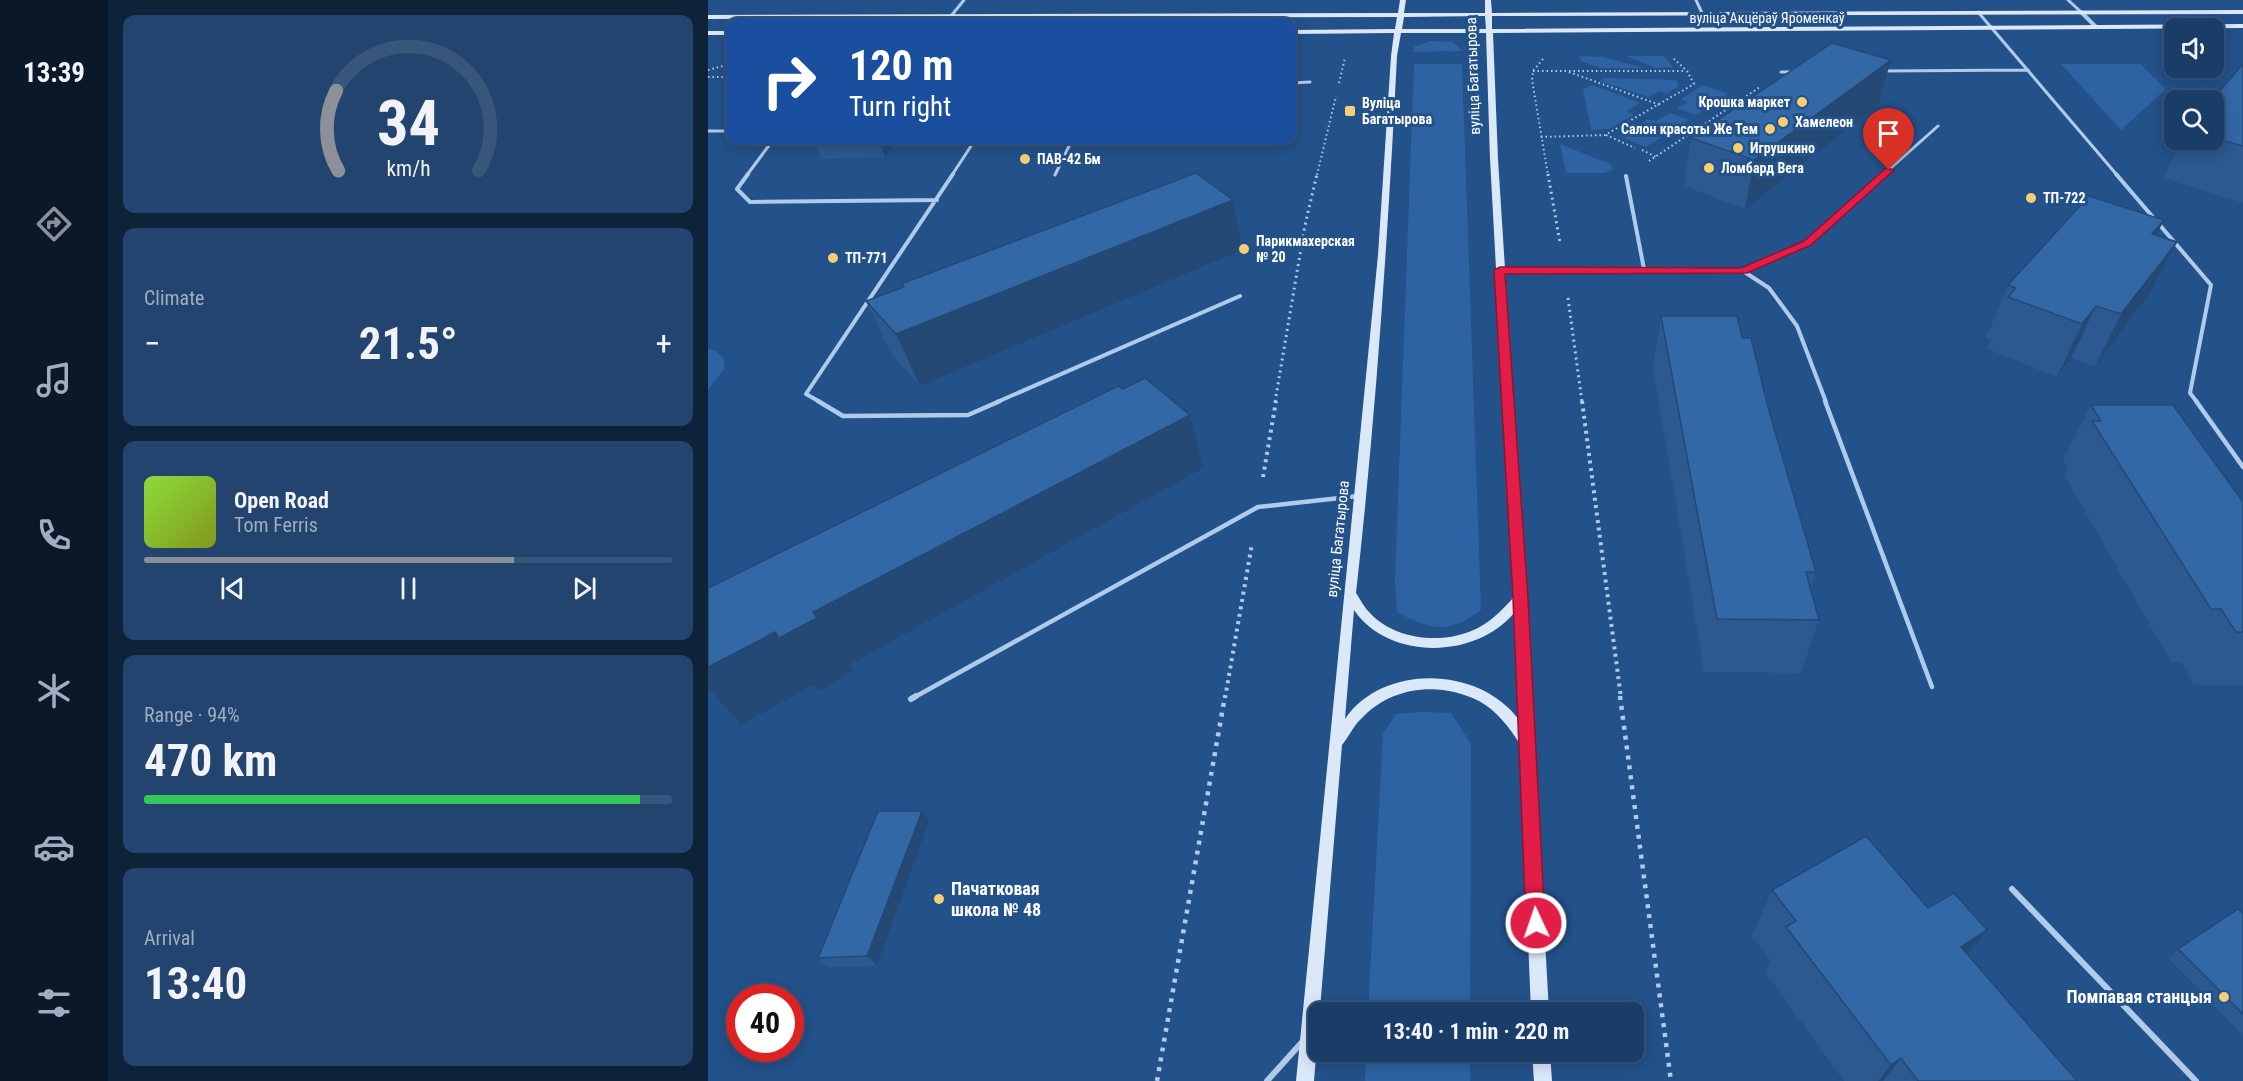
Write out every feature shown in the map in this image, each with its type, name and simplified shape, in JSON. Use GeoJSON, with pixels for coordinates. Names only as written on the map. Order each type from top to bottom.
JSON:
{"type":"FeatureCollection","features":[{"type":"Feature","properties":{"kind":"street","name":"вуліца Багатырова"},"geometry":{"type":"LineString","coordinates":[[1312,1002],[1382,255],[1394,56],[1403,0]]}},
{"type":"Feature","properties":{"kind":"street","name":"вуліца Багатырова"},"geometry":{"type":"LineString","coordinates":[[1488,0],[1500,270],[1528,745],[1540,1002]]}},
{"type":"Feature","properties":{"kind":"street"},"geometry":{"type":"LineString","coordinates":[[2081,12],[2096,27]]}},
{"type":"Feature","properties":{"kind":"street","name":"вуліца Акцёраў Яроменкаў"},"geometry":{"type":"LineString","coordinates":[[708,17],[2243,12]]}},
{"type":"Feature","properties":{"kind":"street","name":"вуліца Акцёраў Яроменкаў"},"geometry":{"type":"LineString","coordinates":[[1296,32],[2243,26]]}},
{"type":"Feature","properties":{"kind":"street"},"geometry":{"type":"LineString","coordinates":[[708,33],[726,33]]}},
{"type":"Feature","properties":{"kind":"street"},"geometry":{"type":"LineString","coordinates":[[1350,595],[1357,610],[1379,628],[1408,641],[1430,644],[1454,642],[1476,636],[1495,626],[1510,613],[1520,598]]}},
{"type":"Feature","properties":{"kind":"street"},"geometry":{"type":"LineString","coordinates":[[1335,747],[1351,721],[1374,699],[1394,690],[1438,683],[1462,686],[1484,695],[1503,708],[1517,725],[1528,745]]}},
{"type":"Feature","properties":{"kind":"street","name":"вуліца Багатырова"},"geometry":{"type":"LineString","coordinates":[[1305,1081],[1308,1046]]}},
{"type":"Feature","properties":{"kind":"street"},"geometry":{"type":"LineString","coordinates":[[1542,1062],[1543,1081]]}},
{"type":"Feature","properties":{"kind":"lane"},"geometry":{"type":"LineString","coordinates":[[951,16],[964,0]]}},
{"type":"Feature","properties":{"kind":"lane"},"geometry":{"type":"LineString","coordinates":[[1695,0],[1702,13]]}},
{"type":"Feature","properties":{"kind":"lane"},"geometry":{"type":"LineString","coordinates":[[2068,0],[2081,12]]}},
{"type":"Feature","properties":{"kind":"lane"},"geometry":{"type":"LineString","coordinates":[[1978,12],[2211,285],[2190,393],[2243,467]]}},
{"type":"Feature","properties":{"kind":"lane"},"geometry":{"type":"LineString","coordinates":[[1875,71],[2028,70]]}},
{"type":"Feature","properties":{"kind":"lane"},"geometry":{"type":"LineString","coordinates":[[1781,72],[1805,72]]}},
{"type":"Feature","properties":{"kind":"lane"},"geometry":{"type":"LineString","coordinates":[[1296,82],[1310,82]]}},
{"type":"Feature","properties":{"kind":"lane"},"geometry":{"type":"LineString","coordinates":[[1500,270],[1743,271],[1808,243],[1938,126]]}},
{"type":"Feature","properties":{"kind":"lane"},"geometry":{"type":"LineString","coordinates":[[708,131],[726,131]]}},
{"type":"Feature","properties":{"kind":"lane"},"geometry":{"type":"LineString","coordinates":[[770,144],[737,189],[750,202],[937,200]]}},
{"type":"Feature","properties":{"kind":"lane"},"geometry":{"type":"LineString","coordinates":[[972,144],[806,394],[843,416],[969,415],[1240,296]]}},
{"type":"Feature","properties":{"kind":"lane"},"geometry":{"type":"LineString","coordinates":[[1055,175],[1070,144]]}},
{"type":"Feature","properties":{"kind":"lane"},"geometry":{"type":"LineString","coordinates":[[1626,176],[1644,269]]}},
{"type":"Feature","properties":{"kind":"lane"},"geometry":{"type":"LineString","coordinates":[[1743,271],[1769,288],[1797,326],[1932,687]]}},
{"type":"Feature","properties":{"kind":"lane"},"geometry":{"type":"LineString","coordinates":[[911,699],[1258,507],[1361,496]]}},
{"type":"Feature","properties":{"kind":"lane"},"geometry":{"type":"LineString","coordinates":[[2012,889],[2196,1081]]}},
{"type":"Feature","properties":{"kind":"lane"},"geometry":{"type":"LineString","coordinates":[[1267,1081],[1308,1036]]}},
{"type":"Feature","properties":{"kind":"path"},"geometry":{"type":"LineString","coordinates":[[1605,135],[1694,84],[1687,71],[1666,51]]}},
{"type":"Feature","properties":{"kind":"path"},"geometry":{"type":"LineString","coordinates":[[1549,52],[1533,71],[1541,137],[1565,270],[1671,1081]]}},
{"type":"Feature","properties":{"kind":"path"},"geometry":{"type":"LineString","coordinates":[[708,70],[726,65]]}},
{"type":"Feature","properties":{"kind":"path"},"geometry":{"type":"LineString","coordinates":[[1533,71],[1687,71]]}},
{"type":"Feature","properties":{"kind":"path"},"geometry":{"type":"LineString","coordinates":[[1566,71],[1660,105]]}},
{"type":"Feature","properties":{"kind":"path"},"geometry":{"type":"LineString","coordinates":[[1626,176],[1781,72]]}},
{"type":"Feature","properties":{"kind":"path"},"geometry":{"type":"LineString","coordinates":[[708,77],[726,77]]}},
{"type":"Feature","properties":{"kind":"path"},"geometry":{"type":"LineString","coordinates":[[1541,137],[1605,135],[1656,157]]}},
{"type":"Feature","properties":{"kind":"shaded area"},"geometry":{"type":"Polygon","coordinates":[[[1430,41],[1453,42],[1463,51],[1413,52],[1414,47],[1430,41]]]}},
{"type":"Feature","properties":{"kind":"shaded area"},"geometry":{"type":"Polygon","coordinates":[[[1579,56],[1603,57],[1644,68],[1601,68],[1581,61],[1579,56]]]}},
{"type":"Feature","properties":{"kind":"shaded area"},"geometry":{"type":"Polygon","coordinates":[[[1626,56],[1664,56],[1673,67],[1656,68],[1626,56]]]}},
{"type":"Feature","properties":{"kind":"shaded area"},"geometry":{"type":"Polygon","coordinates":[[[1414,64],[1462,64],[1481,610],[1459,623],[1440,627],[1421,623],[1397,612],[1395,580],[1414,64]]]}},
{"type":"Feature","properties":{"kind":"shaded area"},"geometry":{"type":"Polygon","coordinates":[[[2061,64],[2140,64],[2166,89],[2121,130],[2061,64]]]}},
{"type":"Feature","properties":{"kind":"shaded area"},"geometry":{"type":"Polygon","coordinates":[[[1604,78],[1676,80],[1679,86],[1666,94],[1660,91],[1648,97],[1600,81],[1604,78]]]}},
{"type":"Feature","properties":{"kind":"shaded area"},"geometry":{"type":"Polygon","coordinates":[[[1592,85],[1640,103],[1627,111],[1634,115],[1609,129],[1591,130],[1583,89],[1592,85]]]}},
{"type":"Feature","properties":{"kind":"shaded area"},"geometry":{"type":"Polygon","coordinates":[[[1703,85],[1728,94],[1695,115],[1677,108],[1688,102],[1681,99],[1703,85]]]}},
{"type":"Feature","properties":{"kind":"shaded area"},"geometry":{"type":"Polygon","coordinates":[[[1670,113],[1689,120],[1646,147],[1619,136],[1648,119],[1656,121],[1670,113]]]}},
{"type":"Feature","properties":{"kind":"shaded area"},"geometry":{"type":"Polygon","coordinates":[[[1560,144],[1610,164],[1613,169],[1605,173],[1566,173],[1560,144]]]}},
{"type":"Feature","properties":{"kind":"shaded area"},"geometry":{"type":"Polygon","coordinates":[[[708,348],[717,352],[724,359],[724,369],[708,390],[708,348]]]}},
{"type":"Feature","properties":{"kind":"shaded area"},"geometry":{"type":"Polygon","coordinates":[[[1451,713],[1471,744],[1470,1002],[1369,1002],[1383,734],[1396,714],[1451,713]]]}},
{"type":"Feature","properties":{"kind":"shaded area"},"geometry":{"type":"Polygon","coordinates":[[[1366,1062],[1470,1062],[1470,1081],[1365,1081],[1366,1062]]]}},
{"type":"Feature","properties":{"kind":"building"},"geometry":{"type":"Polygon","coordinates":[[[1832,43],[1891,60],[1754,160],[1691,138],[1832,43]]]}},
{"type":"Feature","properties":{"kind":"building"},"geometry":{"type":"Polygon","coordinates":[[[2243,64],[2243,146],[2224,141],[2224,90],[2221,90],[2243,64]]]}},
{"type":"Feature","properties":{"kind":"building"},"geometry":{"type":"Polygon","coordinates":[[[1196,173],[1233,200],[896,334],[866,301],[904,287],[901,284],[1196,173]]]}},
{"type":"Feature","properties":{"kind":"building"},"geometry":{"type":"Polygon","coordinates":[[[2089,196],[2164,220],[2152,234],[2177,242],[2121,314],[2096,306],[2082,324],[2008,297],[2016,288],[2008,285],[2089,196]]]}},
{"type":"Feature","properties":{"kind":"building"},"geometry":{"type":"Polygon","coordinates":[[[1661,316],[1737,316],[1742,338],[1751,338],[1769,411],[1816,572],[1806,572],[1819,620],[1717,619],[1661,316]]]}},
{"type":"Feature","properties":{"kind":"building"},"geometry":{"type":"Polygon","coordinates":[[[1145,378],[1190,415],[813,612],[817,618],[779,638],[775,632],[708,667],[708,588],[1118,386],[1123,389],[1145,378]]]}},
{"type":"Feature","properties":{"kind":"building"},"geometry":{"type":"Polygon","coordinates":[[[2091,405],[2173,405],[2243,502],[2243,632],[2236,632],[2221,609],[2211,609],[2092,421],[2101,421],[2091,405]]]}},
{"type":"Feature","properties":{"kind":"building"},"geometry":{"type":"Polygon","coordinates":[[[878,811],[922,811],[867,956],[818,958],[878,811]]]}},
{"type":"Feature","properties":{"kind":"building"},"geometry":{"type":"Polygon","coordinates":[[[1866,836],[1928,908],[1954,893],[1987,930],[1961,947],[2077,1081],[1918,1081],[1901,1058],[1891,1065],[1786,927],[1796,921],[1772,890],[1866,836]]]}},
{"type":"Feature","properties":{"kind":"building","name":"Помпавая станцыя"},"geometry":{"type":"Polygon","coordinates":[[[2238,909],[2243,914],[2243,1014],[2178,949],[2238,909]]]}},
{"type":"Feature","properties":{"kind":"place","name":"Крошка маркет"},"geometry":{"type":"Point","coordinates":[1802,102]}},
{"type":"Feature","properties":{"kind":"place","name":"Вуліца Багатырова"},"geometry":{"type":"Point","coordinates":[1350,111]}},
{"type":"Feature","properties":{"kind":"place","name":"Хамелеон"},"geometry":{"type":"Point","coordinates":[1783,122]}},
{"type":"Feature","properties":{"kind":"place","name":"Салон красоты Же Тем"},"geometry":{"type":"Point","coordinates":[1770,129]}},
{"type":"Feature","properties":{"kind":"place","name":"Игрушкино"},"geometry":{"type":"Point","coordinates":[1738,148]}},
{"type":"Feature","properties":{"kind":"place","name":"ПАВ-42 Бм"},"geometry":{"type":"Point","coordinates":[1025,159]}},
{"type":"Feature","properties":{"kind":"place","name":"Ломбард Вега"},"geometry":{"type":"Point","coordinates":[1709,168]}},
{"type":"Feature","properties":{"kind":"place","name":"ТП-722"},"geometry":{"type":"Point","coordinates":[2031,198]}},
{"type":"Feature","properties":{"kind":"place","name":"Парикмахерская № 20"},"geometry":{"type":"Point","coordinates":[1244,249]}},
{"type":"Feature","properties":{"kind":"place","name":"ТП-771"},"geometry":{"type":"Point","coordinates":[833,258]}},
{"type":"Feature","properties":{"kind":"place","name":"Пачатковая школа № 48"},"geometry":{"type":"Point","coordinates":[939,899]}},
{"type":"Feature","properties":{"kind":"place","name":"Помпавая станцыя"},"geometry":{"type":"Point","coordinates":[2224,997]}},
{"type":"Feature","properties":{"kind":"route"},"geometry":{"type":"LineString","coordinates":[[1536,923],[1520,598],[1500,270],[1743,271],[1808,243],[1889,170]]}}]}
